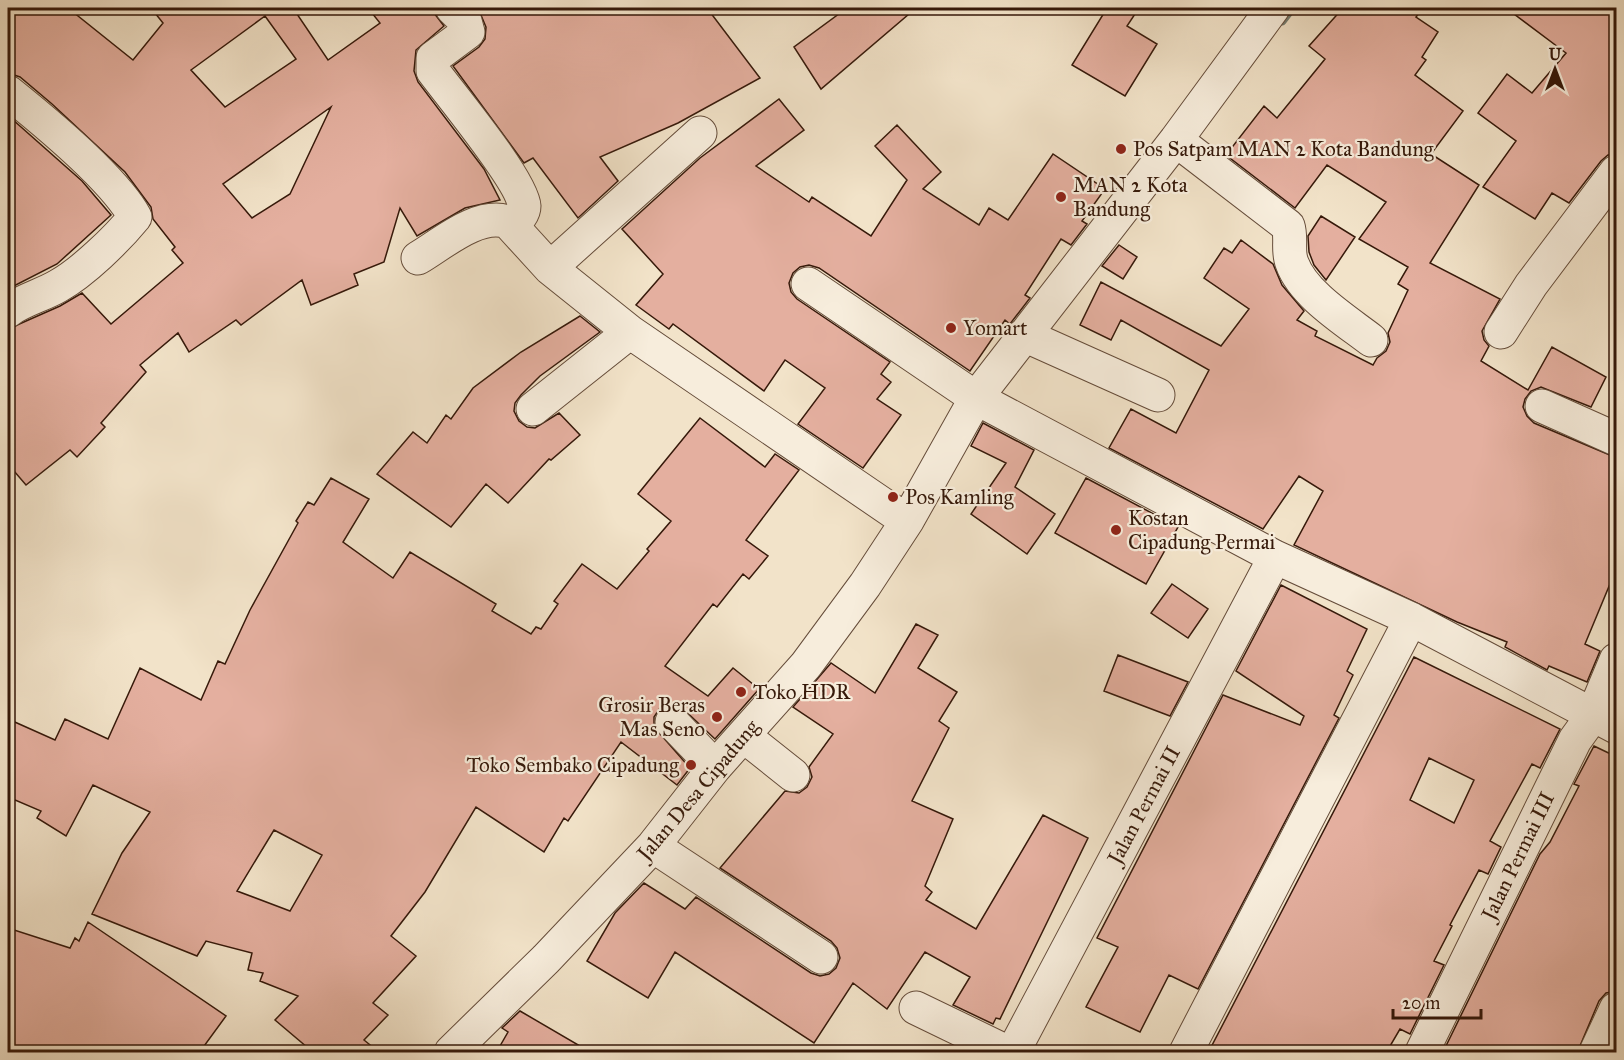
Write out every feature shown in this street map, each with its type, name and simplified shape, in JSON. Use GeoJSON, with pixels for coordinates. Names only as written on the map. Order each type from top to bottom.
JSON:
{"type":"FeatureCollection","features":[{"type":"Feature","properties":{"kind":"street"},"geometry":{"type":"LineString","coordinates":[[452,8],[465,21],[468,32],[433,58],[433,71],[470,117],[521,196],[524,206],[522,214],[512,225]]}},
{"type":"Feature","properties":{"kind":"street","name":"Jalan Desa Cipadung"},"geometry":{"type":"LineString","coordinates":[[451,1053],[546,959],[653,846],[715,767],[806,665],[865,585],[907,521],[976,398],[1176,140],[1273,8]]}},
{"type":"Feature","properties":{"kind":"street"},"geometry":{"type":"LineString","coordinates":[[8,93],[128,203],[135,217],[81,269],[57,287],[43,292],[34,299],[15,305],[8,311]]}},
{"type":"Feature","properties":{"kind":"street"},"geometry":{"type":"LineString","coordinates":[[550,268],[700,133]]}},
{"type":"Feature","properties":{"kind":"street"},"geometry":{"type":"LineString","coordinates":[[1176,140],[1288,226],[1290,252],[1296,272],[1323,304],[1371,340]]}},
{"type":"Feature","properties":{"kind":"street"},"geometry":{"type":"LineString","coordinates":[[1501,332],[1531,285],[1617,172]]}},
{"type":"Feature","properties":{"kind":"street"},"geometry":{"type":"LineString","coordinates":[[418,258],[475,225],[502,220],[512,225],[550,268],[630,332],[907,521]]}},
{"type":"Feature","properties":{"kind":"street"},"geometry":{"type":"LineString","coordinates":[[808,284],[976,398],[1275,556],[1411,619],[1605,721]]}},
{"type":"Feature","properties":{"kind":"street"},"geometry":{"type":"LineString","coordinates":[[533,409],[630,332]]}},
{"type":"Feature","properties":{"kind":"street"},"geometry":{"type":"LineString","coordinates":[[1024,335],[1158,395]]}},
{"type":"Feature","properties":{"kind":"street"},"geometry":{"type":"LineString","coordinates":[[1542,406],[1617,440]]}},
{"type":"Feature","properties":{"kind":"street","name":"Jalan Permai II"},"geometry":{"type":"LineString","coordinates":[[1013,1053],[1275,556]]}},
{"type":"Feature","properties":{"kind":"street"},"geometry":{"type":"LineString","coordinates":[[1186,1053],[1411,619]]}},
{"type":"Feature","properties":{"kind":"street","name":"Jalan Permai III"},"geometry":{"type":"LineString","coordinates":[[1422,1053],[1575,740],[1605,721],[1617,660]]}},
{"type":"Feature","properties":{"kind":"street"},"geometry":{"type":"LineString","coordinates":[[672,722],[715,767]]}},
{"type":"Feature","properties":{"kind":"street"},"geometry":{"type":"LineString","coordinates":[[744,736],[793,775]]}},
{"type":"Feature","properties":{"kind":"street"},"geometry":{"type":"LineString","coordinates":[[653,846],[821,957]]}},
{"type":"Feature","properties":{"kind":"street"},"geometry":{"type":"LineString","coordinates":[[915,1008],[1007,1053]]}},
{"type":"Feature","properties":{"kind":"street"},"geometry":{"type":"LineString","coordinates":[[1596,1053],[1617,1009]]}},
{"type":"Feature","properties":{"kind":"building"},"geometry":{"type":"Polygon","coordinates":[[[8,8],[68,8],[133,60],[163,23],[151,8],[293,8],[328,60],[380,23],[368,8],[434,8],[434,13],[444,26],[416,50],[414,71],[418,82],[484,169],[500,200],[465,208],[417,236],[400,208],[384,262],[354,274],[358,285],[311,305],[302,280],[241,325],[236,320],[189,352],[178,333],[140,365],[146,372],[101,423],[105,427],[77,457],[70,450],[26,485],[8,464],[8,329],[60,306],[82,293],[111,324],[183,263],[172,250],[175,247],[153,219],[151,207],[125,172],[52,104],[20,77],[8,73],[8,8]],[[265,16],[191,70],[225,107],[296,59],[265,16]],[[331,107],[223,184],[252,218],[290,194],[331,107]]]}},
{"type":"Feature","properties":{"kind":"building"},"geometry":{"type":"Polygon","coordinates":[[[478,8],[707,8],[760,78],[678,123],[600,157],[618,181],[578,218],[533,158],[524,163],[453,66],[479,47],[485,39],[486,27],[478,8]]]}},
{"type":"Feature","properties":{"kind":"building"},"geometry":{"type":"Polygon","coordinates":[[[847,8],[916,8],[821,89],[794,47],[847,8]]]}},
{"type":"Feature","properties":{"kind":"building"},"geometry":{"type":"Polygon","coordinates":[[[1107,8],[1139,8],[1127,26],[1157,44],[1125,96],[1072,65],[1107,8]]]}},
{"type":"Feature","properties":{"kind":"building"},"geometry":{"type":"Polygon","coordinates":[[[1343,8],[1423,8],[1416,17],[1438,32],[1422,57],[1426,60],[1415,75],[1463,111],[1431,154],[1479,185],[1430,263],[1500,299],[1482,331],[1484,340],[1489,346],[1481,361],[1528,390],[1552,347],[1606,377],[1591,407],[1541,387],[1531,391],[1523,407],[1527,416],[1534,423],[1617,458],[1617,586],[1610,584],[1585,644],[1600,651],[1587,682],[1549,666],[1547,670],[1505,647],[1507,642],[1457,622],[1294,545],[1323,491],[1299,476],[1263,529],[1109,448],[1131,409],[1176,433],[1209,370],[1121,320],[1111,340],[1080,325],[1101,282],[1221,346],[1249,309],[1204,278],[1224,248],[1232,253],[1241,240],[1273,264],[1282,285],[1304,311],[1297,320],[1317,331],[1315,336],[1373,365],[1377,358],[1386,351],[1390,342],[1388,333],[1408,290],[1398,284],[1408,267],[1359,239],[1386,202],[1327,165],[1295,208],[1226,155],[1264,106],[1277,118],[1325,59],[1309,46],[1343,8]]]}},
{"type":"Feature","properties":{"kind":"building"},"geometry":{"type":"Polygon","coordinates":[[[1506,8],[1617,8],[1617,154],[1608,155],[1601,161],[1569,203],[1552,193],[1535,219],[1483,187],[1516,141],[1478,113],[1507,74],[1532,93],[1566,53],[1506,8]]]}},
{"type":"Feature","properties":{"kind":"building"},"geometry":{"type":"Polygon","coordinates":[[[779,99],[804,130],[756,166],[809,202],[812,197],[871,236],[907,180],[875,146],[897,125],[941,172],[923,189],[979,225],[989,208],[1008,220],[1053,154],[1105,189],[1082,221],[1087,224],[1071,245],[1061,239],[1025,295],[1030,298],[1010,324],[1005,320],[970,371],[819,268],[809,265],[800,267],[793,273],[789,283],[791,292],[797,299],[890,362],[881,374],[891,382],[877,399],[901,415],[863,468],[798,424],[825,388],[785,360],[764,391],[673,324],[669,329],[636,305],[663,274],[622,229],[700,158],[779,99]]]}},
{"type":"Feature","properties":{"kind":"building"},"geometry":{"type":"Polygon","coordinates":[[[12,119],[82,181],[111,215],[57,264],[8,289],[8,122],[12,119]]]}},
{"type":"Feature","properties":{"kind":"building"},"geometry":{"type":"Polygon","coordinates":[[[1321,216],[1355,237],[1326,280],[1314,265],[1309,252],[1308,236],[1321,216]]]}},
{"type":"Feature","properties":{"kind":"building"},"geometry":{"type":"Polygon","coordinates":[[[1119,245],[1137,257],[1123,279],[1102,266],[1119,245]]]}},
{"type":"Feature","properties":{"kind":"building"},"geometry":{"type":"Polygon","coordinates":[[[580,316],[600,332],[540,376],[515,403],[514,411],[519,421],[527,427],[535,428],[559,413],[580,435],[551,460],[549,459],[508,503],[486,484],[451,527],[377,474],[413,432],[427,443],[446,415],[451,419],[473,388],[521,352],[580,316]]]}},
{"type":"Feature","properties":{"kind":"building"},"geometry":{"type":"Polygon","coordinates":[[[700,418],[765,467],[775,454],[799,470],[746,540],[768,556],[749,579],[743,574],[717,607],[713,604],[665,666],[708,696],[733,668],[759,689],[715,739],[678,704],[668,704],[660,708],[654,717],[654,727],[690,768],[677,785],[621,742],[568,821],[564,818],[544,852],[476,807],[425,892],[391,936],[416,956],[373,1003],[388,1015],[364,1040],[380,1053],[314,1053],[275,1020],[298,996],[260,981],[263,973],[248,970],[252,953],[206,941],[197,956],[92,914],[122,853],[150,812],[93,785],[66,836],[37,818],[41,811],[8,797],[8,719],[55,740],[65,719],[108,739],[140,668],[201,700],[218,661],[225,664],[250,610],[298,523],[296,521],[308,502],[314,505],[331,478],[369,499],[343,542],[393,578],[410,552],[496,604],[492,611],[531,634],[536,627],[541,629],[558,604],[554,601],[582,564],[617,589],[649,551],[647,549],[671,521],[638,494],[700,418]],[[274,830],[237,891],[290,911],[322,855],[274,830]]]}},
{"type":"Feature","properties":{"kind":"building"},"geometry":{"type":"Polygon","coordinates":[[[983,423],[1034,450],[1015,487],[1055,514],[1027,554],[971,514],[1006,463],[971,446],[983,423]]]}},
{"type":"Feature","properties":{"kind":"building","name":"Kostan Cipadung Permai"},"geometry":{"type":"Polygon","coordinates":[[[1086,478],[1178,527],[1146,584],[1055,533],[1086,478]]]}},
{"type":"Feature","properties":{"kind":"building"},"geometry":{"type":"Polygon","coordinates":[[[1172,584],[1208,609],[1188,638],[1151,613],[1172,584]]]}},
{"type":"Feature","properties":{"kind":"building"},"geometry":{"type":"Polygon","coordinates":[[[1281,585],[1367,629],[1347,671],[1353,675],[1334,715],[1339,718],[1198,989],[1169,975],[1140,1032],[1086,1007],[1118,947],[1097,938],[1223,695],[1300,725],[1304,716],[1236,671],[1281,585]]]}},
{"type":"Feature","properties":{"kind":"building"},"geometry":{"type":"Polygon","coordinates":[[[916,624],[938,635],[918,668],[957,692],[939,721],[949,728],[912,801],[953,819],[925,886],[932,892],[926,900],[976,929],[1043,815],[1088,838],[1000,1019],[996,1018],[993,1024],[953,1005],[970,977],[925,952],[887,1009],[853,983],[814,1043],[675,952],[648,998],[587,961],[615,913],[644,883],[685,909],[696,897],[811,973],[820,976],[829,974],[836,968],[840,958],[837,948],[831,941],[720,868],[785,791],[799,793],[807,787],[812,777],[809,767],[833,734],[793,707],[831,663],[875,693],[916,624]]]}},
{"type":"Feature","properties":{"kind":"building"},"geometry":{"type":"Polygon","coordinates":[[[1118,655],[1188,682],[1170,716],[1104,691],[1118,655]]]}},
{"type":"Feature","properties":{"kind":"building"},"geometry":{"type":"Polygon","coordinates":[[[1414,657],[1560,729],[1540,768],[1532,764],[1490,841],[1501,847],[1488,874],[1479,870],[1450,925],[1452,926],[1434,961],[1444,965],[1410,1034],[1400,1029],[1386,1053],[1208,1053],[1414,657]],[[1429,758],[1410,800],[1454,823],[1474,780],[1429,758]]]}},
{"type":"Feature","properties":{"kind":"building"},"geometry":{"type":"Polygon","coordinates":[[[1594,746],[1617,757],[1617,991],[1606,993],[1599,1001],[1577,1053],[1448,1053],[1444,1050],[1540,854],[1550,842],[1579,786],[1574,784],[1594,746]]]}},
{"type":"Feature","properties":{"kind":"building"},"geometry":{"type":"Polygon","coordinates":[[[88,922],[226,1016],[199,1053],[8,1053],[8,928],[70,948],[75,938],[79,941],[88,922]]]}},
{"type":"Feature","properties":{"kind":"building"},"geometry":{"type":"Polygon","coordinates":[[[520,1011],[592,1053],[496,1053],[508,1032],[502,1028],[520,1011]]]}},
{"type":"Feature","properties":{"kind":"waterway"},"geometry":{"type":"LineString","coordinates":[[1282,21],[1292,8]]}},
{"type":"Feature","properties":{"kind":"place","name":"Pos Satpam MAN 2 Kota Bandung"},"geometry":{"type":"Point","coordinates":[1121,149]}},
{"type":"Feature","properties":{"kind":"place","name":"MAN 2 Kota Bandung"},"geometry":{"type":"Point","coordinates":[1061,197]}},
{"type":"Feature","properties":{"kind":"place","name":"Yomart"},"geometry":{"type":"Point","coordinates":[951,328]}},
{"type":"Feature","properties":{"kind":"place","name":"Pos Kamling"},"geometry":{"type":"Point","coordinates":[893,497]}},
{"type":"Feature","properties":{"kind":"place","name":"Kostan Cipadung Permai"},"geometry":{"type":"Point","coordinates":[1116,530]}},
{"type":"Feature","properties":{"kind":"place","name":"Toko HDR"},"geometry":{"type":"Point","coordinates":[741,692]}},
{"type":"Feature","properties":{"kind":"place","name":"Grosir Beras Mas Seno"},"geometry":{"type":"Point","coordinates":[717,717]}},
{"type":"Feature","properties":{"kind":"place","name":"Toko Sembako Cipadung"},"geometry":{"type":"Point","coordinates":[691,765]}}]}
